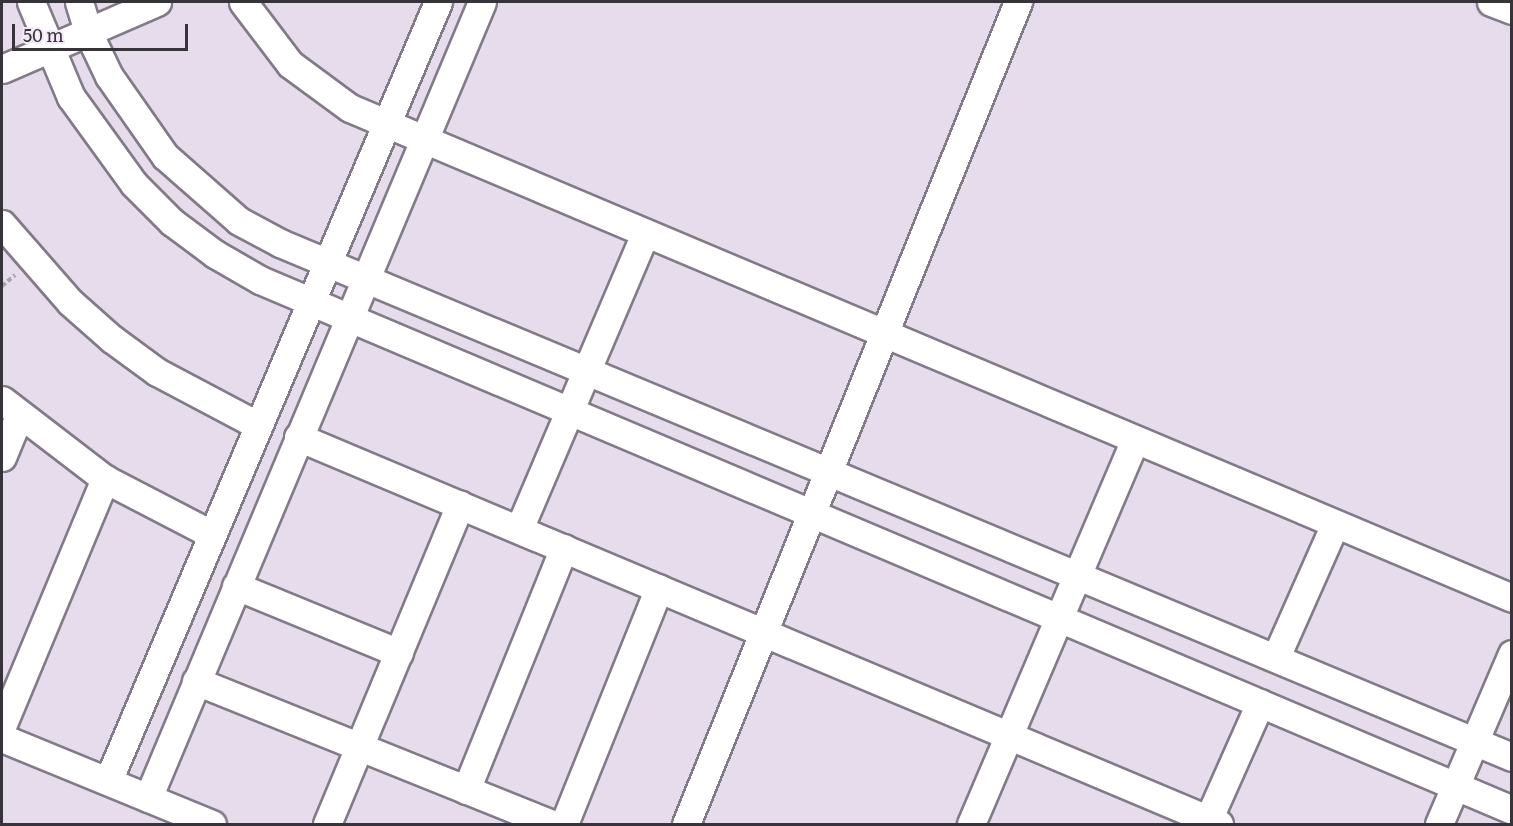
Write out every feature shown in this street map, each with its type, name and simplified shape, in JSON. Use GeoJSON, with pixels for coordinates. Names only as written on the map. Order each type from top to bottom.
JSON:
{"type":"FeatureCollection","features":[{"type":"Feature","properties":{"kind":"street"},"geometry":{"type":"LineString","coordinates":[[31,2],[48,49],[71,97],[100,142],[165,214],[215,254],[310,303],[1512,810]]}},
{"type":"Feature","properties":{"kind":"street"},"geometry":{"type":"LineString","coordinates":[[79,2],[88,32],[135,117],[201,190],[239,220],[364,280],[1512,757]]}},
{"type":"Feature","properties":{"kind":"street"},"geometry":{"type":"LineString","coordinates":[[2,69],[157,2]]}},
{"type":"Feature","properties":{"kind":"street"},"geometry":{"type":"LineString","coordinates":[[243,2],[290,64],[350,108],[386,125],[1512,598]]}},
{"type":"Feature","properties":{"kind":"street"},"geometry":{"type":"LineString","coordinates":[[108,781],[256,425],[438,2]]}},
{"type":"Feature","properties":{"kind":"street"},"geometry":{"type":"LineString","coordinates":[[148,798],[422,140],[482,2]]}},
{"type":"Feature","properties":{"kind":"street"},"geometry":{"type":"LineString","coordinates":[[686,825],[766,633],[883,334],[1018,2]]}},
{"type":"Feature","properties":{"kind":"street"},"geometry":{"type":"LineString","coordinates":[[1491,2],[1512,10]]}},
{"type":"Feature","properties":{"kind":"street"},"geometry":{"type":"LineString","coordinates":[[2,224],[70,302],[112,339],[186,390],[256,425]]}},
{"type":"Feature","properties":{"kind":"street"},"geometry":{"type":"LineString","coordinates":[[519,529],[645,234]]}},
{"type":"Feature","properties":{"kind":"street"},"geometry":{"type":"LineString","coordinates":[[2,457],[10,408],[105,479],[211,534]]}},
{"type":"Feature","properties":{"kind":"street"},"geometry":{"type":"LineString","coordinates":[[298,437],[1214,822],[1260,703]]}},
{"type":"Feature","properties":{"kind":"street"},"geometry":{"type":"LineString","coordinates":[[971,825],[1135,440]]}},
{"type":"Feature","properties":{"kind":"street"},"geometry":{"type":"LineString","coordinates":[[2,726],[105,479]]}},
{"type":"Feature","properties":{"kind":"street"},"geometry":{"type":"LineString","coordinates":[[327,825],[460,505]]}},
{"type":"Feature","properties":{"kind":"street"},"geometry":{"type":"LineString","coordinates":[[1276,657],[1335,524]]}},
{"type":"Feature","properties":{"kind":"street"},"geometry":{"type":"LineString","coordinates":[[466,790],[564,548]]}},
{"type":"Feature","properties":{"kind":"street"},"geometry":{"type":"LineString","coordinates":[[236,586],[399,652]]}},
{"type":"Feature","properties":{"kind":"street"},"geometry":{"type":"LineString","coordinates":[[564,825],[659,588]]}},
{"type":"Feature","properties":{"kind":"street"},"geometry":{"type":"LineString","coordinates":[[1439,825],[1512,654]]}},
{"type":"Feature","properties":{"kind":"street"},"geometry":{"type":"LineString","coordinates":[[196,681],[551,825]]}},
{"type":"Feature","properties":{"kind":"street"},"geometry":{"type":"LineString","coordinates":[[2,738],[212,825]]}}]}
